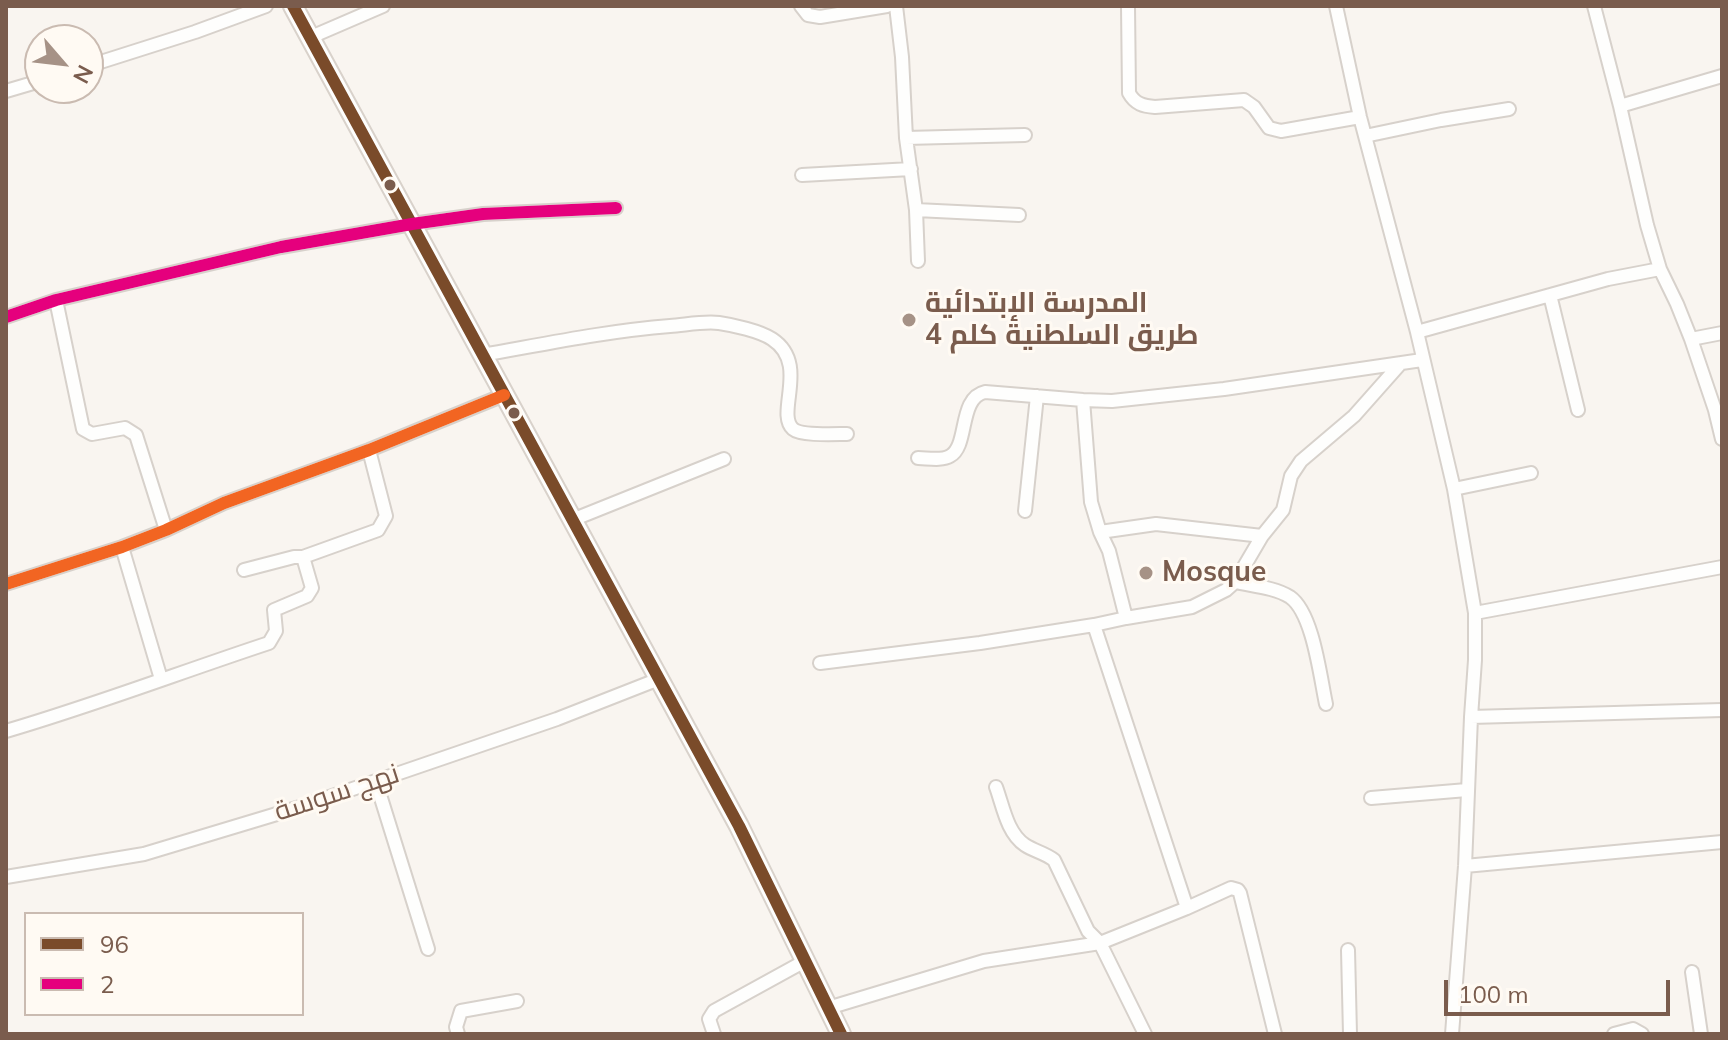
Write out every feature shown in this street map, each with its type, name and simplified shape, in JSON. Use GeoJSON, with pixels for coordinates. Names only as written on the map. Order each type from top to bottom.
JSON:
{"type":"FeatureCollection","features":[{"type":"Feature","properties":{"kind":"main road"},"geometry":{"type":"LineString","coordinates":[[293,6],[739,826],[841,1034]]}},
{"type":"Feature","properties":{"kind":"street"},"geometry":{"type":"LineString","coordinates":[[104,61],[266,6]]}},
{"type":"Feature","properties":{"kind":"street"},"geometry":{"type":"LineString","coordinates":[[311,37],[383,6]]}},
{"type":"Feature","properties":{"kind":"street"},"geometry":{"type":"LineString","coordinates":[[801,6],[808,15],[820,17],[887,6]]}},
{"type":"Feature","properties":{"kind":"street"},"geometry":{"type":"LineString","coordinates":[[896,6],[918,261]]}},
{"type":"Feature","properties":{"kind":"street"},"geometry":{"type":"LineString","coordinates":[[1128,6],[1129,93],[1137,103],[1155,107],[1244,100],[1254,107],[1269,128],[1281,131],[1360,117]]}},
{"type":"Feature","properties":{"kind":"street"},"geometry":{"type":"LineString","coordinates":[[1336,6],[1360,117],[1441,428],[1475,613],[1465,866],[1452,1034]]}},
{"type":"Feature","properties":{"kind":"street"},"geometry":{"type":"LineString","coordinates":[[1594,6],[1660,269],[1691,339],[1722,439]]}},
{"type":"Feature","properties":{"kind":"street"},"geometry":{"type":"LineString","coordinates":[[1620,106],[1722,76]]}},
{"type":"Feature","properties":{"kind":"street"},"geometry":{"type":"LineString","coordinates":[[1365,136],[1509,109]]}},
{"type":"Feature","properties":{"kind":"street"},"geometry":{"type":"LineString","coordinates":[[906,138],[1025,135]]}},
{"type":"Feature","properties":{"kind":"street"},"geometry":{"type":"LineString","coordinates":[[802,175],[911,169]]}},
{"type":"Feature","properties":{"kind":"street"},"geometry":{"type":"LineString","coordinates":[[6,317],[56,300],[281,247],[412,224],[512,212],[616,208]]}},
{"type":"Feature","properties":{"kind":"street"},"geometry":{"type":"LineString","coordinates":[[916,210],[1019,215]]}},
{"type":"Feature","properties":{"kind":"street"},"geometry":{"type":"LineString","coordinates":[[1417,332],[1608,279],[1660,269]]}},
{"type":"Feature","properties":{"kind":"street"},"geometry":{"type":"LineString","coordinates":[[1550,295],[1578,410]]}},
{"type":"Feature","properties":{"kind":"street"},"geometry":{"type":"LineString","coordinates":[[56,300],[83,429],[92,434],[125,428],[136,435],[166,530]]}},
{"type":"Feature","properties":{"kind":"street"},"geometry":{"type":"LineString","coordinates":[[482,355],[625,329],[717,323],[758,333],[771,338],[781,347],[788,357],[791,370],[788,420],[793,429],[847,434]]}},
{"type":"Feature","properties":{"kind":"street"},"geometry":{"type":"LineString","coordinates":[[1691,339],[1722,333]]}},
{"type":"Feature","properties":{"kind":"street"},"geometry":{"type":"LineString","coordinates":[[918,458],[951,456],[956,450],[971,400],[978,393],[1112,401],[1224,389],[1422,360]]}},
{"type":"Feature","properties":{"kind":"street"},"geometry":{"type":"LineString","coordinates":[[820,663],[1094,625],[1192,607],[1220,595],[1235,582],[1262,536],[1283,510],[1291,476],[1301,461],[1354,416],[1401,363]]}},
{"type":"Feature","properties":{"kind":"street"},"geometry":{"type":"LineString","coordinates":[[6,584],[122,547],[224,503],[369,450],[504,395]]}},
{"type":"Feature","properties":{"kind":"street"},"geometry":{"type":"LineString","coordinates":[[1025,511],[1037,396]]}},
{"type":"Feature","properties":{"kind":"street"},"geometry":{"type":"LineString","coordinates":[[1083,400],[1091,502],[1109,551],[1126,618]]}},
{"type":"Feature","properties":{"kind":"street"},"geometry":{"type":"LineString","coordinates":[[244,570],[303,557],[378,530],[386,516],[369,450]]}},
{"type":"Feature","properties":{"kind":"street"},"geometry":{"type":"LineString","coordinates":[[572,520],[724,459]]}},
{"type":"Feature","properties":{"kind":"street"},"geometry":{"type":"LineString","coordinates":[[1454,489],[1531,473]]}},
{"type":"Feature","properties":{"kind":"street"},"geometry":{"type":"LineString","coordinates":[[1100,532],[1156,524],[1262,536]]}},
{"type":"Feature","properties":{"kind":"street"},"geometry":{"type":"LineString","coordinates":[[122,547],[161,679]]}},
{"type":"Feature","properties":{"kind":"street"},"geometry":{"type":"LineString","coordinates":[[6,731],[80,709],[269,643],[276,631],[274,610],[307,596],[312,588],[303,557]]}},
{"type":"Feature","properties":{"kind":"street"},"geometry":{"type":"LineString","coordinates":[[1475,613],[1722,567]]}},
{"type":"Feature","properties":{"kind":"street"},"geometry":{"type":"LineString","coordinates":[[1235,582],[1281,593],[1300,606],[1311,637],[1326,704]]}},
{"type":"Feature","properties":{"kind":"street"},"geometry":{"type":"LineString","coordinates":[[1094,625],[1187,908]]}},
{"type":"Feature","properties":{"kind":"street","name":"نهج سوسة"},"geometry":{"type":"LineString","coordinates":[[6,877],[144,854],[376,782],[557,719],[659,679]]}},
{"type":"Feature","properties":{"kind":"street"},"geometry":{"type":"LineString","coordinates":[[1471,717],[1722,710]]}},
{"type":"Feature","properties":{"kind":"street"},"geometry":{"type":"LineString","coordinates":[[376,782],[428,949]]}},
{"type":"Feature","properties":{"kind":"street"},"geometry":{"type":"LineString","coordinates":[[996,787],[1016,836],[1054,860],[1081,919],[1100,943],[1145,1034]]}},
{"type":"Feature","properties":{"kind":"street"},"geometry":{"type":"LineString","coordinates":[[1371,798],[1467,790]]}},
{"type":"Feature","properties":{"kind":"street"},"geometry":{"type":"LineString","coordinates":[[1465,866],[1722,842]]}},
{"type":"Feature","properties":{"kind":"street"},"geometry":{"type":"LineString","coordinates":[[828,1008],[984,961],[1100,943],[1231,888],[1240,893],[1275,1034]]}},
{"type":"Feature","properties":{"kind":"street"},"geometry":{"type":"LineString","coordinates":[[1348,950],[1350,1034]]}},
{"type":"Feature","properties":{"kind":"street"},"geometry":{"type":"LineString","coordinates":[[714,1034],[709,1019],[714,1011],[805,961]]}},
{"type":"Feature","properties":{"kind":"street"},"geometry":{"type":"LineString","coordinates":[[1692,972],[1701,1034]]}},
{"type":"Feature","properties":{"kind":"street"},"geometry":{"type":"LineString","coordinates":[[458,1034],[456,1027],[461,1011],[517,1001]]}},
{"type":"Feature","properties":{"kind":"street"},"geometry":{"type":"LineString","coordinates":[[1614,1034],[1633,1029],[1642,1034]]}},
{"type":"Feature","properties":{"kind":"transit line","name":"96"},"geometry":{"type":"LineString","coordinates":[[293,6],[739,826],[841,1034]]}},
{"type":"Feature","properties":{"kind":"transit line","name":"2"},"geometry":{"type":"LineString","coordinates":[[6,317],[56,300],[281,247],[483,214],[616,208]]}},
{"type":"Feature","properties":{"kind":"transit line"},"geometry":{"type":"LineString","coordinates":[[6,584],[122,547],[224,503],[369,450],[504,395]]}},
{"type":"Feature","properties":{"kind":"place","name":"المدرسة الإبتدائية طريق السلطنية كلم 4"},"geometry":{"type":"Point","coordinates":[909,320]}},
{"type":"Feature","properties":{"kind":"place","name":"Mosque"},"geometry":{"type":"Point","coordinates":[1146,573]}}]}
